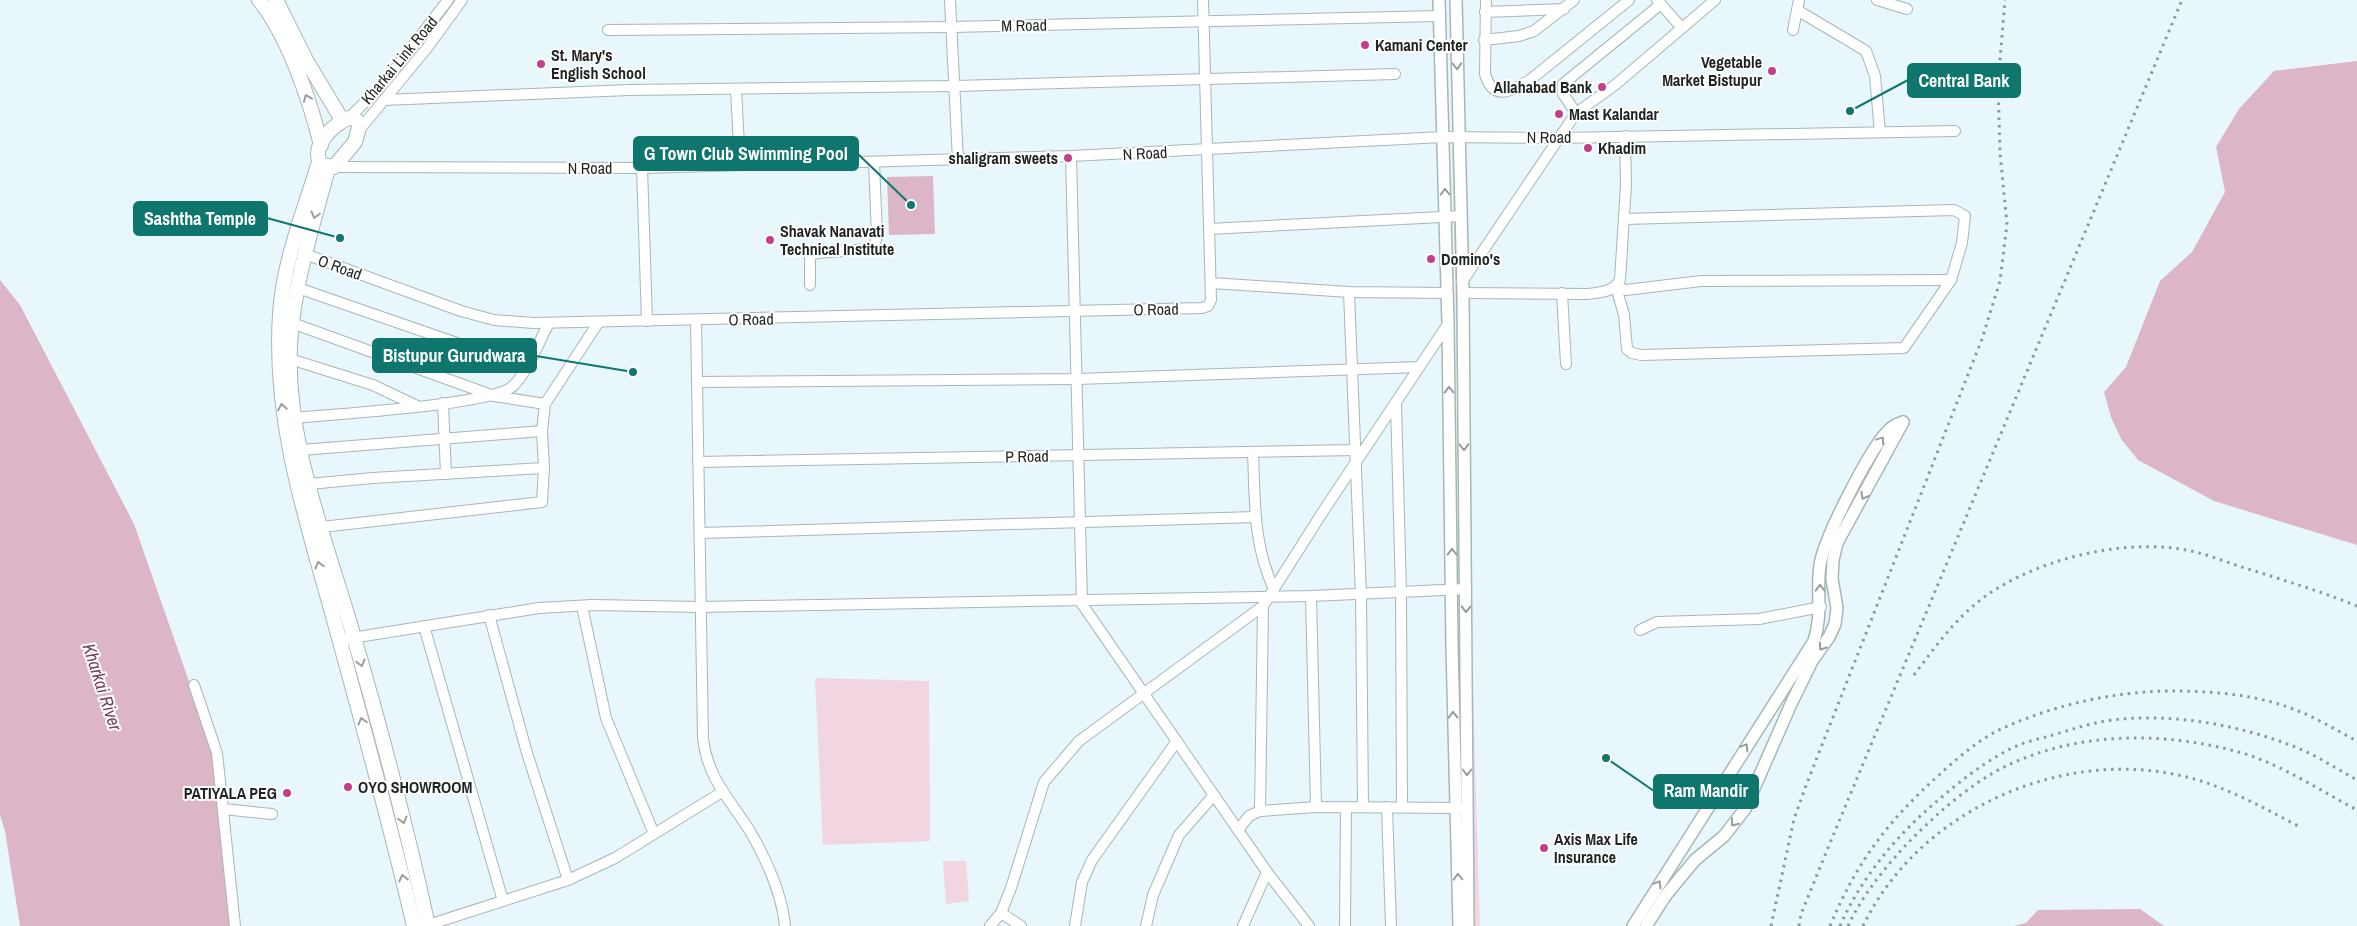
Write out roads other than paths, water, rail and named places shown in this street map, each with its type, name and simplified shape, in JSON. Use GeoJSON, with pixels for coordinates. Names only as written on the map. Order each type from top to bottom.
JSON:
{"type":"FeatureCollection","features":[{"type":"Feature","properties":{"kind":"main road"},"geometry":{"type":"LineString","coordinates":[[259,0],[272,19],[291,58],[312,110],[327,166],[305,254],[292,323],[290,359],[295,418],[309,484],[354,636],[415,867],[427,926]]}},
{"type":"Feature","properties":{"kind":"main road"},"geometry":{"type":"LineString","coordinates":[[278,1],[306,60],[345,119]]}},
{"type":"Feature","properties":{"kind":"main road"},"geometry":{"type":"LineString","coordinates":[[320,145],[333,127],[345,119],[357,120],[360,129],[350,150],[327,166],[288,268],[280,312],[279,377],[288,443],[300,498],[394,840],[414,926]]}},
{"type":"Feature","properties":{"kind":"street","name":"Kharkai Link Road"},"geometry":{"type":"LineString","coordinates":[[345,119],[384,82],[448,0]]}},
{"type":"Feature","properties":{"kind":"street"},"geometry":{"type":"LineString","coordinates":[[360,129],[462,0]]}},
{"type":"Feature","properties":{"kind":"street"},"geometry":{"type":"LineString","coordinates":[[950,0],[956,86],[958,160]]}},
{"type":"Feature","properties":{"kind":"street"},"geometry":{"type":"LineString","coordinates":[[1203,0],[1211,283],[1349,292],[1447,293]]}},
{"type":"Feature","properties":{"kind":"street"},"geometry":{"type":"LineString","coordinates":[[1440,0],[1452,590],[1468,926]]}},
{"type":"Feature","properties":{"kind":"street"},"geometry":{"type":"LineString","coordinates":[[1456,0],[1463,288],[1466,589],[1459,926]]}},
{"type":"Feature","properties":{"kind":"street"},"geometry":{"type":"LineString","coordinates":[[1486,0],[1485,74],[1488,84],[1495,90],[1503,92],[1514,90],[1530,80],[1629,0]]}},
{"type":"Feature","properties":{"kind":"street"},"geometry":{"type":"LineString","coordinates":[[1484,40],[1519,36],[1534,31],[1574,0]]}},
{"type":"Feature","properties":{"kind":"street"},"geometry":{"type":"LineString","coordinates":[[1463,288],[1576,113],[1615,85],[1715,0]]}},
{"type":"Feature","properties":{"kind":"street"},"geometry":{"type":"LineString","coordinates":[[1877,0],[1908,9]]}},
{"type":"Feature","properties":{"kind":"street"},"geometry":{"type":"LineString","coordinates":[[1576,113],[1563,94],[1563,84],[1659,2],[1682,27]]}},
{"type":"Feature","properties":{"kind":"street"},"geometry":{"type":"LineString","coordinates":[[1793,30],[1798,5],[1866,51],[1875,76],[1880,132]]}},
{"type":"Feature","properties":{"kind":"street"},"geometry":{"type":"LineString","coordinates":[[1485,12],[1564,9]]}},
{"type":"Feature","properties":{"kind":"street","name":"M Road"},"geometry":{"type":"LineString","coordinates":[[608,30],[952,27],[1440,16]]}},
{"type":"Feature","properties":{"kind":"street"},"geometry":{"type":"LineString","coordinates":[[384,100],[609,91],[956,86],[1395,74]]}},
{"type":"Feature","properties":{"kind":"street"},"geometry":{"type":"LineString","coordinates":[[736,89],[740,166]]}},
{"type":"Feature","properties":{"kind":"street","name":"N Road"},"geometry":{"type":"LineString","coordinates":[[327,166],[642,168],[740,166],[1071,156],[1443,137],[1560,138],[1955,131]]}},
{"type":"Feature","properties":{"kind":"street"},"geometry":{"type":"LineString","coordinates":[[1463,288],[1562,293],[1605,292],[1616,287],[1620,280],[1624,219],[1625,136]]}},
{"type":"Feature","properties":{"kind":"street"},"geometry":{"type":"LineString","coordinates":[[1071,156],[1082,604],[1267,872],[1309,926]]}},
{"type":"Feature","properties":{"kind":"street"},"geometry":{"type":"LineString","coordinates":[[810,285],[810,256],[817,253],[868,249],[875,244],[877,235],[874,162]]}},
{"type":"Feature","properties":{"kind":"street"},"geometry":{"type":"LineString","coordinates":[[642,168],[647,321]]}},
{"type":"Feature","properties":{"kind":"street"},"geometry":{"type":"LineString","coordinates":[[1616,287],[1624,315],[1628,349],[1632,353],[1641,355],[1904,348],[1951,280],[1962,243],[1965,216],[1954,210],[1624,219]]}},
{"type":"Feature","properties":{"kind":"street"},"geometry":{"type":"LineString","coordinates":[[1210,228],[1460,216]]}},
{"type":"Feature","properties":{"kind":"street","name":"O Road"},"geometry":{"type":"LineString","coordinates":[[305,254],[461,311],[494,320],[549,323],[1202,308],[1208,306],[1211,300],[1211,283]]}},
{"type":"Feature","properties":{"kind":"street"},"geometry":{"type":"LineString","coordinates":[[1616,287],[1626,290],[1701,281],[1951,280]]}},
{"type":"Feature","properties":{"kind":"street"},"geometry":{"type":"LineString","coordinates":[[298,288],[526,366]]}},
{"type":"Feature","properties":{"kind":"street"},"geometry":{"type":"LineString","coordinates":[[1349,292],[1357,450],[1361,595],[1363,808]]}},
{"type":"Feature","properties":{"kind":"street"},"geometry":{"type":"LineString","coordinates":[[1562,293],[1566,364]]}},
{"type":"Feature","properties":{"kind":"street"},"geometry":{"type":"LineString","coordinates":[[696,320],[704,749],[712,776],[751,834],[772,875],[786,926]]}},
{"type":"Feature","properties":{"kind":"street"},"geometry":{"type":"LineString","coordinates":[[292,323],[494,396],[545,404]]}},
{"type":"Feature","properties":{"kind":"street"},"geometry":{"type":"LineString","coordinates":[[295,418],[443,403],[494,396],[506,392],[514,386],[549,323]]}},
{"type":"Feature","properties":{"kind":"street"},"geometry":{"type":"LineString","coordinates":[[322,528],[542,502],[544,468],[542,431],[545,404],[598,323]]}},
{"type":"Feature","properties":{"kind":"street"},"geometry":{"type":"LineString","coordinates":[[990,926],[1001,913],[1044,782],[1078,741],[1269,598],[1448,324]]}},
{"type":"Feature","properties":{"kind":"street"},"geometry":{"type":"LineString","coordinates":[[290,359],[373,385],[416,406]]}},
{"type":"Feature","properties":{"kind":"street"},"geometry":{"type":"LineString","coordinates":[[697,382],[1077,379],[1420,368]]}},
{"type":"Feature","properties":{"kind":"street"},"geometry":{"type":"LineString","coordinates":[[443,403],[446,474]]}},
{"type":"Feature","properties":{"kind":"street"},"geometry":{"type":"LineString","coordinates":[[1396,404],[1401,593],[1402,807]]}},
{"type":"Feature","properties":{"kind":"street"},"geometry":{"type":"LineString","coordinates":[[1633,926],[1814,640],[1819,625],[1821,607],[1820,564],[1840,512],[1881,438],[1894,425],[1903,422],[1837,543],[1832,560],[1832,579],[1837,608],[1835,624],[1829,637],[1812,660],[1745,809],[1724,836],[1695,860],[1666,895],[1646,926]]}},
{"type":"Feature","properties":{"kind":"street"},"geometry":{"type":"LineString","coordinates":[[301,450],[542,431]]}},
{"type":"Feature","properties":{"kind":"street","name":"P Road"},"geometry":{"type":"LineString","coordinates":[[698,462],[1357,450]]}},
{"type":"Feature","properties":{"kind":"street"},"geometry":{"type":"LineString","coordinates":[[1253,452],[1260,554],[1269,598],[1260,811]]}},
{"type":"Feature","properties":{"kind":"street"},"geometry":{"type":"LineString","coordinates":[[309,484],[544,468]]}},
{"type":"Feature","properties":{"kind":"street"},"geometry":{"type":"LineString","coordinates":[[700,533],[1256,517]]}},
{"type":"Feature","properties":{"kind":"street"},"geometry":{"type":"LineString","coordinates":[[339,640],[354,636],[539,608],[582,606],[701,607],[1269,598],[1466,589]]}},
{"type":"Feature","properties":{"kind":"street"},"geometry":{"type":"LineString","coordinates":[[1311,596],[1316,807]]}},
{"type":"Feature","properties":{"kind":"street"},"geometry":{"type":"LineString","coordinates":[[582,606],[606,718],[654,834]]}},
{"type":"Feature","properties":{"kind":"street"},"geometry":{"type":"LineString","coordinates":[[1640,630],[1657,622],[1759,619],[1821,607]]}},
{"type":"Feature","properties":{"kind":"street"},"geometry":{"type":"LineString","coordinates":[[489,615],[527,753],[568,880]]}},
{"type":"Feature","properties":{"kind":"street"},"geometry":{"type":"LineString","coordinates":[[424,626],[503,901]]}},
{"type":"Feature","properties":{"kind":"street"},"geometry":{"type":"LineString","coordinates":[[194,685],[217,753],[235,926]]}},
{"type":"Feature","properties":{"kind":"street"},"geometry":{"type":"LineString","coordinates":[[1075,926],[1082,882],[1092,860],[1177,741]]}},
{"type":"Feature","properties":{"kind":"street"},"geometry":{"type":"LineString","coordinates":[[427,926],[568,880],[615,858],[722,792]]}},
{"type":"Feature","properties":{"kind":"street"},"geometry":{"type":"LineString","coordinates":[[1146,926],[1156,886],[1179,835],[1214,795]]}},
{"type":"Feature","properties":{"kind":"street"},"geometry":{"type":"LineString","coordinates":[[1238,830],[1249,816],[1260,811],[1346,806],[1363,808],[1461,808]]}},
{"type":"Feature","properties":{"kind":"street"},"geometry":{"type":"LineString","coordinates":[[1345,926],[1346,806]]}},
{"type":"Feature","properties":{"kind":"street"},"geometry":{"type":"LineString","coordinates":[[1387,807],[1391,926]]}},
{"type":"Feature","properties":{"kind":"street"},"geometry":{"type":"LineString","coordinates":[[223,810],[272,814]]}},
{"type":"Feature","properties":{"kind":"street"},"geometry":{"type":"LineString","coordinates":[[1243,926],[1267,872]]}},
{"type":"Feature","properties":{"kind":"street"},"geometry":{"type":"LineString","coordinates":[[1001,913],[1021,926]]}},
{"type":"Feature","properties":{"kind":"water"},"geometry":{"type":"Polygon","coordinates":[[[2357,61],[2357,545],[2214,501],[2138,460],[2121,439],[2111,417],[2104,392],[2126,367],[2160,281],[2192,252],[2225,192],[2216,147],[2239,109],[2274,71],[2357,61]]]}},
{"type":"Feature","properties":{"kind":"water"},"geometry":{"type":"Polygon","coordinates":[[[933,176],[935,234],[889,235],[887,177],[933,176]]]}},
{"type":"Feature","properties":{"kind":"water","name":"Kharkai River"},"geometry":{"type":"Polygon","coordinates":[[[0,280],[20,305],[134,524],[214,753],[232,926],[20,926],[5,831],[0,815],[0,280]]]}},
{"type":"Feature","properties":{"kind":"water"},"geometry":{"type":"Polygon","coordinates":[[[2140,909],[2164,926],[2014,926],[2026,923],[2038,910],[2140,909]]]}},
{"type":"Feature","properties":{"kind":"railway"},"geometry":{"type":"LineString","coordinates":[[1771,926],[1794,819],[1982,339],[2000,281],[2007,224],[2000,153],[1998,84],[2005,0]]}},
{"type":"Feature","properties":{"kind":"railway"},"geometry":{"type":"LineString","coordinates":[[1799,926],[1801,914],[1830,843],[2182,0]]}},
{"type":"Feature","properties":{"kind":"railway"},"geometry":{"type":"LineString","coordinates":[[1914,675],[1957,622],[1973,606],[1995,590],[2020,576],[2047,565],[2076,556],[2106,550],[2165,547],[2191,551],[2329,595],[2357,606]]}},
{"type":"Feature","properties":{"kind":"railway"},"geometry":{"type":"LineString","coordinates":[[1830,926],[1851,881],[1863,862],[1889,826],[1921,791],[1984,738],[2041,713],[2083,701],[2126,694],[2169,691],[2216,693],[2263,700],[2293,709],[2357,741]]}},
{"type":"Feature","properties":{"kind":"railway"},"geometry":{"type":"LineString","coordinates":[[1840,926],[1858,891],[1881,859],[1921,815],[1962,780],[2010,749],[2089,724],[2134,718],[2157,718],[2179,719],[2225,726],[2299,748],[2357,780]]}},
{"type":"Feature","properties":{"kind":"railway"},"geometry":{"type":"LineString","coordinates":[[1848,926],[1866,894],[1889,864],[1950,803],[2002,768],[2058,747],[2087,742],[2147,738],[2177,740],[2235,751],[2267,762],[2357,810]]}},
{"type":"Feature","properties":{"kind":"railway"},"geometry":{"type":"LineString","coordinates":[[1863,926],[1889,883],[1923,847],[1963,816],[2007,793],[2055,777],[2105,770],[2155,771],[2216,786],[2300,827]]}},
{"type":"Feature","properties":{"kind":"place","name":"Kamani Center"},"geometry":{"type":"Point","coordinates":[1365,45]}},
{"type":"Feature","properties":{"kind":"place","name":"St. Mary's English School"},"geometry":{"type":"Point","coordinates":[541,64]}},
{"type":"Feature","properties":{"kind":"place","name":"Vegetable Market Bistupur"},"geometry":{"type":"Point","coordinates":[1772,71]}},
{"type":"Feature","properties":{"kind":"place","name":"Allahabad Bank"},"geometry":{"type":"Point","coordinates":[1602,87]}},
{"type":"Feature","properties":{"kind":"place","name":"Central Bank"},"geometry":{"type":"Point","coordinates":[1850,111]}},
{"type":"Feature","properties":{"kind":"place","name":"Mast Kalandar"},"geometry":{"type":"Point","coordinates":[1559,114]}},
{"type":"Feature","properties":{"kind":"place","name":"Khadim"},"geometry":{"type":"Point","coordinates":[1588,148]}},
{"type":"Feature","properties":{"kind":"place","name":"shaligram sweets"},"geometry":{"type":"Point","coordinates":[1068,158]}},
{"type":"Feature","properties":{"kind":"place","name":"G Town Club Swimming Pool"},"geometry":{"type":"Point","coordinates":[911,205]}},
{"type":"Feature","properties":{"kind":"place","name":"Sashtha Temple"},"geometry":{"type":"Point","coordinates":[340,238]}},
{"type":"Feature","properties":{"kind":"place","name":"Shavak Nanavati Technical Institute"},"geometry":{"type":"Point","coordinates":[770,240]}},
{"type":"Feature","properties":{"kind":"place","name":"Domino's"},"geometry":{"type":"Point","coordinates":[1431,259]}},
{"type":"Feature","properties":{"kind":"place","name":"Bistupur Gurudwara"},"geometry":{"type":"Point","coordinates":[633,372]}},
{"type":"Feature","properties":{"kind":"place","name":"Ram Mandir"},"geometry":{"type":"Point","coordinates":[1606,758]}},
{"type":"Feature","properties":{"kind":"place","name":"OYO SHOWROOM"},"geometry":{"type":"Point","coordinates":[348,787]}},
{"type":"Feature","properties":{"kind":"place","name":"PATIYALA PEG"},"geometry":{"type":"Point","coordinates":[287,793]}},
{"type":"Feature","properties":{"kind":"place","name":"Axis Max Life Insurance"},"geometry":{"type":"Point","coordinates":[1544,848]}}]}
